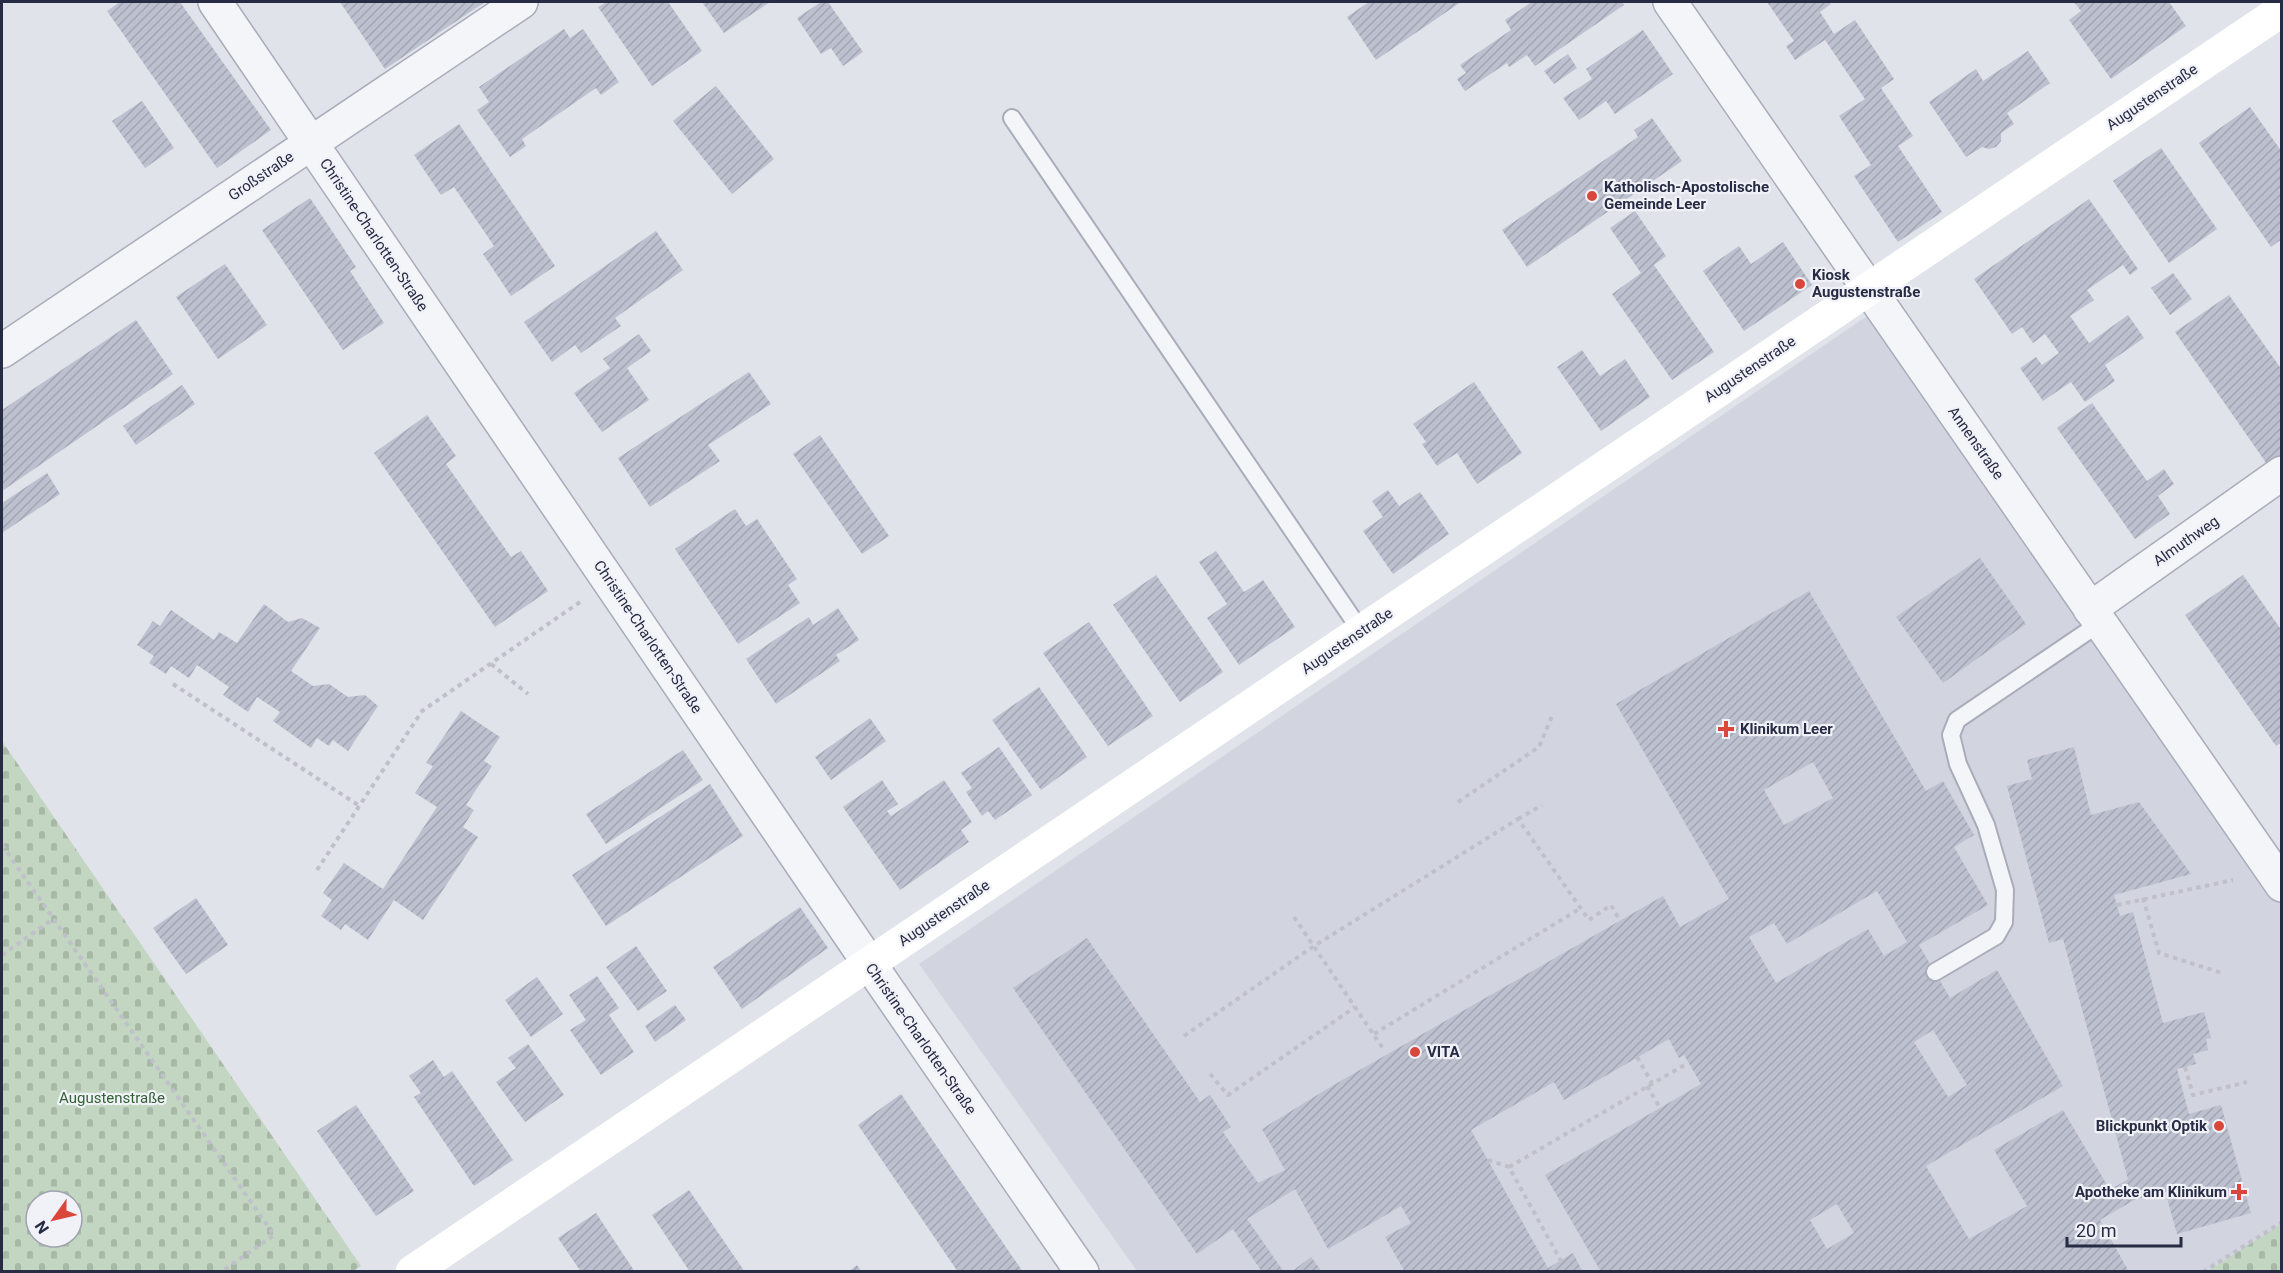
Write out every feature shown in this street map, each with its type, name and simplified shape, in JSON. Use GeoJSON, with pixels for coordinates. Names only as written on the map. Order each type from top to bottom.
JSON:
{"type":"FeatureCollection","features":[{"type":"Feature","properties":{"kind":"street","name":"Christine-Charlotten-Straße"},"geometry":{"type":"LineString","coordinates":[[215,2],[1082,1272]]}},
{"type":"Feature","properties":{"kind":"street","name":"Großstraße"},"geometry":{"type":"LineString","coordinates":[[2,351],[521,2]]}},
{"type":"Feature","properties":{"kind":"street","name":"Annenstraße"},"geometry":{"type":"LineString","coordinates":[[1670,2],[2277,879]]}},
{"type":"Feature","properties":{"kind":"street","name":"Augustenstraße"},"geometry":{"type":"LineString","coordinates":[[412,1272],[2282,10]]}},
{"type":"Feature","properties":{"kind":"street","name":"Almuthweg"},"geometry":{"type":"LineString","coordinates":[[2095,616],[2282,473]]}},
{"type":"Feature","properties":{"kind":"lane"},"geometry":{"type":"LineString","coordinates":[[1012,118],[1361,631]]}},
{"type":"Feature","properties":{"kind":"lane"},"geometry":{"type":"LineString","coordinates":[[1935,972],[1996,936],[2004,922],[2005,890],[2002,879],[1986,825],[1958,764],[1952,735],[1957,720],[2095,616]]}},
{"type":"Feature","properties":{"kind":"path"},"geometry":{"type":"LineString","coordinates":[[316,870],[422,711],[610,581]]}},
{"type":"Feature","properties":{"kind":"path"},"geometry":{"type":"LineString","coordinates":[[491,664],[528,694]]}},
{"type":"Feature","properties":{"kind":"path"},"geometry":{"type":"LineString","coordinates":[[173,684],[358,805]]}},
{"type":"Feature","properties":{"kind":"path"},"geometry":{"type":"LineString","coordinates":[[1458,802],[1539,747],[1553,714]]}},
{"type":"Feature","properties":{"kind":"path"},"geometry":{"type":"LineString","coordinates":[[1184,1036],[1314,946],[1542,805]]}},
{"type":"Feature","properties":{"kind":"path"},"geometry":{"type":"LineString","coordinates":[[1518,819],[1589,920],[1611,905],[1620,921]]}},
{"type":"Feature","properties":{"kind":"path"},"geometry":{"type":"LineString","coordinates":[[2,845],[274,1234],[221,1272]]}},
{"type":"Feature","properties":{"kind":"path"},"geometry":{"type":"LineString","coordinates":[[2117,905],[2144,898],[2277,879]]}},
{"type":"Feature","properties":{"kind":"path"},"geometry":{"type":"LineString","coordinates":[[2144,898],[2159,953],[2222,973]]}},
{"type":"Feature","properties":{"kind":"path"},"geometry":{"type":"LineString","coordinates":[[1374,1034],[1581,908]]}},
{"type":"Feature","properties":{"kind":"path"},"geometry":{"type":"LineString","coordinates":[[1294,917],[1384,1050]]}},
{"type":"Feature","properties":{"kind":"path"},"geometry":{"type":"LineString","coordinates":[[2,956],[53,919]]}},
{"type":"Feature","properties":{"kind":"path"},"geometry":{"type":"LineString","coordinates":[[1209,1074],[1228,1095],[1355,1007]]}},
{"type":"Feature","properties":{"kind":"path"},"geometry":{"type":"LineString","coordinates":[[1637,1057],[1652,1083]]}},
{"type":"Feature","properties":{"kind":"path"},"geometry":{"type":"LineString","coordinates":[[1509,1167],[1688,1063]]}},
{"type":"Feature","properties":{"kind":"path"},"geometry":{"type":"LineString","coordinates":[[2185,1067],[2193,1095],[2247,1082]]}},
{"type":"Feature","properties":{"kind":"path"},"geometry":{"type":"LineString","coordinates":[[1647,1086],[1660,1108]]}},
{"type":"Feature","properties":{"kind":"path"},"geometry":{"type":"LineString","coordinates":[[1488,1160],[1509,1167],[1561,1261]]}},
{"type":"Feature","properties":{"kind":"path"},"geometry":{"type":"LineString","coordinates":[[2203,1272],[2282,1222]]}},
{"type":"Feature","properties":{"kind":"shaded area","name":"Klinikum Leer"},"geometry":{"type":"Polygon","coordinates":[[[1889,301],[2094,603],[2281,854],[2281,1241],[2232,1272],[1137,1271],[919,964],[1889,301]]]}},
{"type":"Feature","properties":{"kind":"green space","name":"Augustenstraße"},"geometry":{"type":"Polygon","coordinates":[[[2,741],[361,1266],[353,1271],[2,1271],[2,741]]]}},
{"type":"Feature","properties":{"kind":"green space"},"geometry":{"type":"Polygon","coordinates":[[[2281,1224],[2281,1271],[2208,1271],[2281,1224]]]}},
{"type":"Feature","properties":{"kind":"building"},"geometry":{"type":"Polygon","coordinates":[[[120,2],[180,2],[271,130],[217,168],[107,11],[120,2]]]}},
{"type":"Feature","properties":{"kind":"building"},"geometry":{"type":"Polygon","coordinates":[[[340,2],[485,2],[385,69],[340,2]]]}},
{"type":"Feature","properties":{"kind":"building"},"geometry":{"type":"Polygon","coordinates":[[[607,2],[668,2],[702,51],[652,86],[598,7],[607,2]]]}},
{"type":"Feature","properties":{"kind":"building"},"geometry":{"type":"Polygon","coordinates":[[[702,2],[770,2],[724,33],[702,2]]]}},
{"type":"Feature","properties":{"kind":"building"},"geometry":{"type":"Polygon","coordinates":[[[821,2],[828,2],[863,52],[843,66],[831,48],[821,54],[797,18],[821,2]]]}},
{"type":"Feature","properties":{"kind":"building"},"geometry":{"type":"Polygon","coordinates":[[[1369,2],[1461,2],[1376,60],[1347,17],[1369,2]]]}},
{"type":"Feature","properties":{"kind":"building"},"geometry":{"type":"Polygon","coordinates":[[[1532,2],[1622,2],[1624,5],[1535,66],[1527,55],[1509,67],[1507,63],[1465,91],[1457,79],[1466,73],[1460,65],[1511,30],[1505,20],[1532,2]]]}},
{"type":"Feature","properties":{"kind":"building"},"geometry":{"type":"Polygon","coordinates":[[[1767,2],[1829,2],[1831,4],[1820,12],[1834,34],[1855,20],[1894,79],[1881,88],[1913,136],[1898,146],[1942,212],[1898,242],[1854,176],[1871,165],[1839,116],[1865,99],[1825,40],[1795,60],[1786,46],[1794,41],[1767,2]]]}},
{"type":"Feature","properties":{"kind":"building"},"geometry":{"type":"Polygon","coordinates":[[[2074,2],[2169,2],[2186,26],[2111,79],[2069,20],[2081,11],[2074,2]]]}},
{"type":"Feature","properties":{"kind":"building"},"geometry":{"type":"Polygon","coordinates":[[[564,29],[570,38],[583,29],[619,82],[601,95],[596,88],[522,139],[526,146],[510,157],[477,110],[489,102],[479,87],[564,29]]]}},
{"type":"Feature","properties":{"kind":"building"},"geometry":{"type":"Polygon","coordinates":[[[1643,30],[1673,74],[1615,114],[1606,101],[1579,120],[1563,98],[1592,79],[1586,69],[1643,30]]]}},
{"type":"Feature","properties":{"kind":"building"},"geometry":{"type":"Polygon","coordinates":[[[2028,51],[2050,83],[2007,113],[2014,124],[2001,133],[2001,141],[1996,147],[1989,149],[1982,147],[1966,157],[1929,102],[1976,69],[1983,81],[2028,51]]]}},
{"type":"Feature","properties":{"kind":"building"},"geometry":{"type":"Polygon","coordinates":[[[1568,54],[1577,68],[1554,84],[1544,71],[1568,54]]]}},
{"type":"Feature","properties":{"kind":"building"},"geometry":{"type":"Polygon","coordinates":[[[716,86],[774,159],[732,194],[673,121],[716,86]]]}},
{"type":"Feature","properties":{"kind":"building"},"geometry":{"type":"Polygon","coordinates":[[[142,101],[174,148],[145,168],[112,121],[142,101]]]}},
{"type":"Feature","properties":{"kind":"building"},"geometry":{"type":"Polygon","coordinates":[[[2250,107],[2282,152],[2282,188],[2279,190],[2282,194],[2282,239],[2271,247],[2199,143],[2250,107]]]}},
{"type":"Feature","properties":{"kind":"building","name":"Katholisch-Apostolische Gemeinde Leer"},"geometry":{"type":"Polygon","coordinates":[[[1652,118],[1682,161],[1527,267],[1502,230],[1638,137],[1634,130],[1652,118]]]}},
{"type":"Feature","properties":{"kind":"building"},"geometry":{"type":"Polygon","coordinates":[[[459,124],[555,266],[511,296],[483,254],[494,246],[454,187],[441,195],[414,155],[459,124]]]}},
{"type":"Feature","properties":{"kind":"building"},"geometry":{"type":"Polygon","coordinates":[[[2161,148],[2217,229],[2169,263],[2113,181],[2161,148]]]}},
{"type":"Feature","properties":{"kind":"building"},"geometry":{"type":"Polygon","coordinates":[[[310,198],[356,267],[350,271],[384,323],[343,350],[262,230],[310,198]]]}},
{"type":"Feature","properties":{"kind":"building"},"geometry":{"type":"Polygon","coordinates":[[[2089,199],[2138,269],[2130,275],[2123,265],[2087,290],[2094,300],[2070,316],[2089,343],[2128,315],[2144,338],[2105,365],[2115,381],[2085,402],[2071,382],[2043,401],[2020,368],[2036,357],[2042,365],[2059,353],[2045,334],[2033,343],[2022,327],[2012,334],[1974,279],[2089,199]]]}},
{"type":"Feature","properties":{"kind":"building"},"geometry":{"type":"Polygon","coordinates":[[[1635,211],[1666,256],[1654,265],[1714,352],[1672,380],[1612,294],[1641,273],[1610,228],[1635,211]]]}},
{"type":"Feature","properties":{"kind":"building"},"geometry":{"type":"Polygon","coordinates":[[[656,231],[683,270],[615,318],[621,326],[581,353],[575,345],[552,362],[524,322],[656,231]]]}},
{"type":"Feature","properties":{"kind":"building"},"geometry":{"type":"Polygon","coordinates":[[[1783,242],[1812,285],[1744,331],[1703,271],[1739,246],[1751,264],[1783,242]]]}},
{"type":"Feature","properties":{"kind":"building"},"geometry":{"type":"Polygon","coordinates":[[[225,264],[267,325],[218,359],[176,297],[225,264]]]}},
{"type":"Feature","properties":{"kind":"building"},"geometry":{"type":"Polygon","coordinates":[[[2173,273],[2192,299],[2170,315],[2151,288],[2173,273]]]}},
{"type":"Feature","properties":{"kind":"building"},"geometry":{"type":"Polygon","coordinates":[[[2229,295],[2282,370],[2282,458],[2269,467],[2175,332],[2229,295]]]}},
{"type":"Feature","properties":{"kind":"building"},"geometry":{"type":"Polygon","coordinates":[[[136,320],[173,374],[2,491],[2,410],[136,320]]]}},
{"type":"Feature","properties":{"kind":"building"},"geometry":{"type":"Polygon","coordinates":[[[639,334],[651,351],[627,368],[649,400],[602,432],[574,393],[610,368],[603,359],[639,334]]]}},
{"type":"Feature","properties":{"kind":"building"},"geometry":{"type":"Polygon","coordinates":[[[1582,350],[1600,376],[1625,359],[1650,397],[1601,431],[1557,367],[1582,350]]]}},
{"type":"Feature","properties":{"kind":"building"},"geometry":{"type":"Polygon","coordinates":[[[749,372],[771,404],[708,445],[720,461],[650,507],[618,458],[749,372]]]}},
{"type":"Feature","properties":{"kind":"building"},"geometry":{"type":"Polygon","coordinates":[[[1474,382],[1522,453],[1477,484],[1457,453],[1437,466],[1422,444],[1426,442],[1413,424],[1474,382]]]}},
{"type":"Feature","properties":{"kind":"building"},"geometry":{"type":"Polygon","coordinates":[[[182,385],[195,404],[136,445],[123,426],[182,385]]]}},
{"type":"Feature","properties":{"kind":"building"},"geometry":{"type":"Polygon","coordinates":[[[2092,403],[2147,481],[2164,469],[2174,484],[2158,496],[2170,514],[2135,539],[2057,428],[2092,403]]]}},
{"type":"Feature","properties":{"kind":"building"},"geometry":{"type":"Polygon","coordinates":[[[427,415],[456,456],[446,464],[511,557],[521,551],[548,591],[495,627],[374,453],[427,415]]]}},
{"type":"Feature","properties":{"kind":"building"},"geometry":{"type":"Polygon","coordinates":[[[820,435],[889,536],[862,554],[793,454],[820,435]]]}},
{"type":"Feature","properties":{"kind":"building"},"geometry":{"type":"Polygon","coordinates":[[[47,473],[60,494],[2,533],[2,503],[47,473]]]}},
{"type":"Feature","properties":{"kind":"building"},"geometry":{"type":"Polygon","coordinates":[[[1388,490],[1399,506],[1420,492],[1449,534],[1393,574],[1363,531],[1383,517],[1372,501],[1388,490]]]}},
{"type":"Feature","properties":{"kind":"building"},"geometry":{"type":"Polygon","coordinates":[[[735,509],[746,526],[757,519],[797,579],[788,585],[800,603],[738,644],[675,549],[735,509]]]}},
{"type":"Feature","properties":{"kind":"building"},"geometry":{"type":"Polygon","coordinates":[[[1216,551],[1244,592],[1263,580],[1295,627],[1239,665],[1207,618],[1227,604],[1199,562],[1216,551]]]}},
{"type":"Feature","properties":{"kind":"building"},"geometry":{"type":"Polygon","coordinates":[[[1980,558],[2026,624],[1943,683],[1896,617],[1980,558]]]}},
{"type":"Feature","properties":{"kind":"building"},"geometry":{"type":"Polygon","coordinates":[[[1156,575],[1223,672],[1180,702],[1113,605],[1156,575]]]}},
{"type":"Feature","properties":{"kind":"building"},"geometry":{"type":"Polygon","coordinates":[[[2243,575],[2282,631],[2282,742],[2276,746],[2185,615],[2243,575]]]}},
{"type":"Feature","properties":{"kind":"building"},"geometry":{"type":"Polygon","coordinates":[[[1809,591],[1926,791],[1943,781],[1974,835],[1954,847],[1988,905],[1919,945],[1950,998],[1997,970],[2063,1086],[1926,1166],[1969,1239],[2027,1206],[1994,1150],[2063,1110],[2110,1190],[2128,1179],[2063,939],[2049,943],[2007,786],[2032,779],[2027,760],[2074,747],[2091,815],[2139,802],[2191,874],[2114,895],[2120,916],[2133,912],[2163,1023],[2204,1012],[2211,1038],[2206,1039],[2208,1050],[2193,1054],[2196,1064],[2177,1069],[2189,1114],[2221,1105],[2251,1213],[2177,1234],[2165,1191],[2134,1200],[2100,1220],[2129,1272],[1601,1272],[1545,1175],[1701,1084],[1684,1055],[1679,1058],[1669,1039],[1564,1100],[1554,1082],[1471,1130],[1548,1268],[1573,1253],[1583,1272],[1405,1272],[1385,1237],[1411,1223],[1401,1206],[1328,1249],[1295,1189],[1247,1219],[1284,1272],[1262,1272],[1233,1229],[1197,1254],[1013,988],[1087,938],[1200,1102],[1210,1095],[1231,1127],[1223,1132],[1258,1183],[1285,1170],[1262,1129],[1332,1086],[1663,896],[1680,927],[1729,899],[1616,704],[1809,591]],[[1813,762],[1764,790],[1784,825],[1833,798],[1813,762]],[[1877,891],[1787,944],[1774,923],[1749,937],[1776,983],[1868,929],[1884,956],[1907,942],[1877,891]],[[1933,1030],[1914,1042],[1948,1097],[1967,1085],[1933,1030]],[[1837,1204],[1810,1220],[1827,1249],[1854,1233],[1837,1204]]]}},
{"type":"Feature","properties":{"kind":"building"},"geometry":{"type":"Polygon","coordinates":[[[264,604],[288,622],[302,618],[320,628],[291,671],[313,686],[329,684],[348,697],[365,695],[378,706],[348,751],[333,740],[329,746],[317,738],[311,748],[273,721],[280,712],[257,697],[248,712],[223,695],[229,687],[197,665],[189,678],[171,666],[166,674],[149,663],[154,656],[137,645],[153,621],[160,626],[171,610],[214,640],[219,632],[237,643],[264,604]]]}},
{"type":"Feature","properties":{"kind":"building"},"geometry":{"type":"Polygon","coordinates":[[[838,608],[859,640],[836,655],[840,661],[776,704],[746,659],[809,617],[813,625],[838,608]]]}},
{"type":"Feature","properties":{"kind":"building"},"geometry":{"type":"Polygon","coordinates":[[[1089,622],[1153,716],[1108,746],[1043,653],[1089,622]]]}},
{"type":"Feature","properties":{"kind":"building"},"geometry":{"type":"Polygon","coordinates":[[[1039,687],[1087,757],[1041,790],[992,720],[1039,687]]]}},
{"type":"Feature","properties":{"kind":"building"},"geometry":{"type":"Polygon","coordinates":[[[461,711],[500,737],[484,761],[492,766],[466,805],[474,810],[463,827],[478,837],[423,920],[394,900],[368,940],[345,924],[341,930],[321,916],[332,900],[323,893],[344,863],[383,889],[437,807],[415,793],[433,766],[426,763],[461,711]]]}},
{"type":"Feature","properties":{"kind":"building"},"geometry":{"type":"Polygon","coordinates":[[[870,718],[886,741],[831,780],[815,757],[870,718]]]}},
{"type":"Feature","properties":{"kind":"building"},"geometry":{"type":"Polygon","coordinates":[[[999,747],[1032,795],[995,820],[988,811],[982,816],[966,792],[972,788],[961,773],[999,747]]]}},
{"type":"Feature","properties":{"kind":"building"},"geometry":{"type":"Polygon","coordinates":[[[683,750],[703,780],[606,844],[586,814],[683,750]]]}},
{"type":"Feature","properties":{"kind":"building"},"geometry":{"type":"Polygon","coordinates":[[[882,780],[898,804],[887,811],[891,816],[944,780],[972,822],[961,830],[969,842],[900,890],[843,807],[882,780]]]}},
{"type":"Feature","properties":{"kind":"building"},"geometry":{"type":"Polygon","coordinates":[[[710,784],[743,836],[606,926],[572,875],[710,784]]]}},
{"type":"Feature","properties":{"kind":"building"},"geometry":{"type":"Polygon","coordinates":[[[196,898],[228,945],[186,974],[153,928],[196,898]]]}},
{"type":"Feature","properties":{"kind":"building"},"geometry":{"type":"Polygon","coordinates":[[[800,907],[828,948],[742,1009],[713,967],[800,907]]]}},
{"type":"Feature","properties":{"kind":"building"},"geometry":{"type":"Polygon","coordinates":[[[636,946],[667,991],[638,1011],[606,967],[636,946]]]}},
{"type":"Feature","properties":{"kind":"building"},"geometry":{"type":"Polygon","coordinates":[[[597,976],[619,1008],[609,1015],[634,1052],[601,1075],[570,1030],[586,1020],[569,995],[597,976]]]}},
{"type":"Feature","properties":{"kind":"building"},"geometry":{"type":"Polygon","coordinates":[[[537,977],[563,1014],[531,1037],[505,1000],[537,977]]]}},
{"type":"Feature","properties":{"kind":"building"},"geometry":{"type":"Polygon","coordinates":[[[675,1005],[686,1020],[655,1042],[645,1026],[675,1005]]]}},
{"type":"Feature","properties":{"kind":"building"},"geometry":{"type":"Polygon","coordinates":[[[528,1044],[564,1095],[525,1122],[496,1082],[516,1068],[508,1058],[528,1044]]]}},
{"type":"Feature","properties":{"kind":"building"},"geometry":{"type":"Polygon","coordinates":[[[433,1060],[444,1077],[452,1071],[513,1160],[474,1186],[414,1097],[421,1093],[409,1076],[433,1060]]]}},
{"type":"Feature","properties":{"kind":"building"},"geometry":{"type":"Polygon","coordinates":[[[901,1094],[1023,1272],[958,1272],[858,1125],[901,1094]]]}},
{"type":"Feature","properties":{"kind":"building"},"geometry":{"type":"Polygon","coordinates":[[[356,1105],[414,1191],[376,1216],[317,1131],[356,1105]]]}},
{"type":"Feature","properties":{"kind":"building"},"geometry":{"type":"Polygon","coordinates":[[[689,1190],[745,1272],[690,1272],[652,1215],[689,1190]]]}},
{"type":"Feature","properties":{"kind":"building"},"geometry":{"type":"Polygon","coordinates":[[[596,1213],[635,1272],[581,1272],[558,1238],[596,1213]]]}},
{"type":"Feature","properties":{"kind":"building"},"geometry":{"type":"Polygon","coordinates":[[[1311,1257],[1322,1272],[1291,1272],[1311,1257]]]}},
{"type":"Feature","properties":{"kind":"building"},"geometry":{"type":"Polygon","coordinates":[[[857,1265],[862,1272],[848,1272],[857,1265]]]}},
{"type":"Feature","properties":{"kind":"place","name":"Katholisch-Apostolische Gemeinde Leer"},"geometry":{"type":"Point","coordinates":[1592,196]}},
{"type":"Feature","properties":{"kind":"place","name":"Kiosk Augustenstraße"},"geometry":{"type":"Point","coordinates":[1800,284]}},
{"type":"Feature","properties":{"kind":"place","name":"Klinikum Leer"},"geometry":{"type":"Point","coordinates":[1726,729]}},
{"type":"Feature","properties":{"kind":"place","name":"VITA"},"geometry":{"type":"Point","coordinates":[1415,1052]}},
{"type":"Feature","properties":{"kind":"place","name":"Blickpunkt Optik"},"geometry":{"type":"Point","coordinates":[2219,1126]}},
{"type":"Feature","properties":{"kind":"place","name":"Apotheke am Klinikum"},"geometry":{"type":"Point","coordinates":[2239,1192]}}]}
